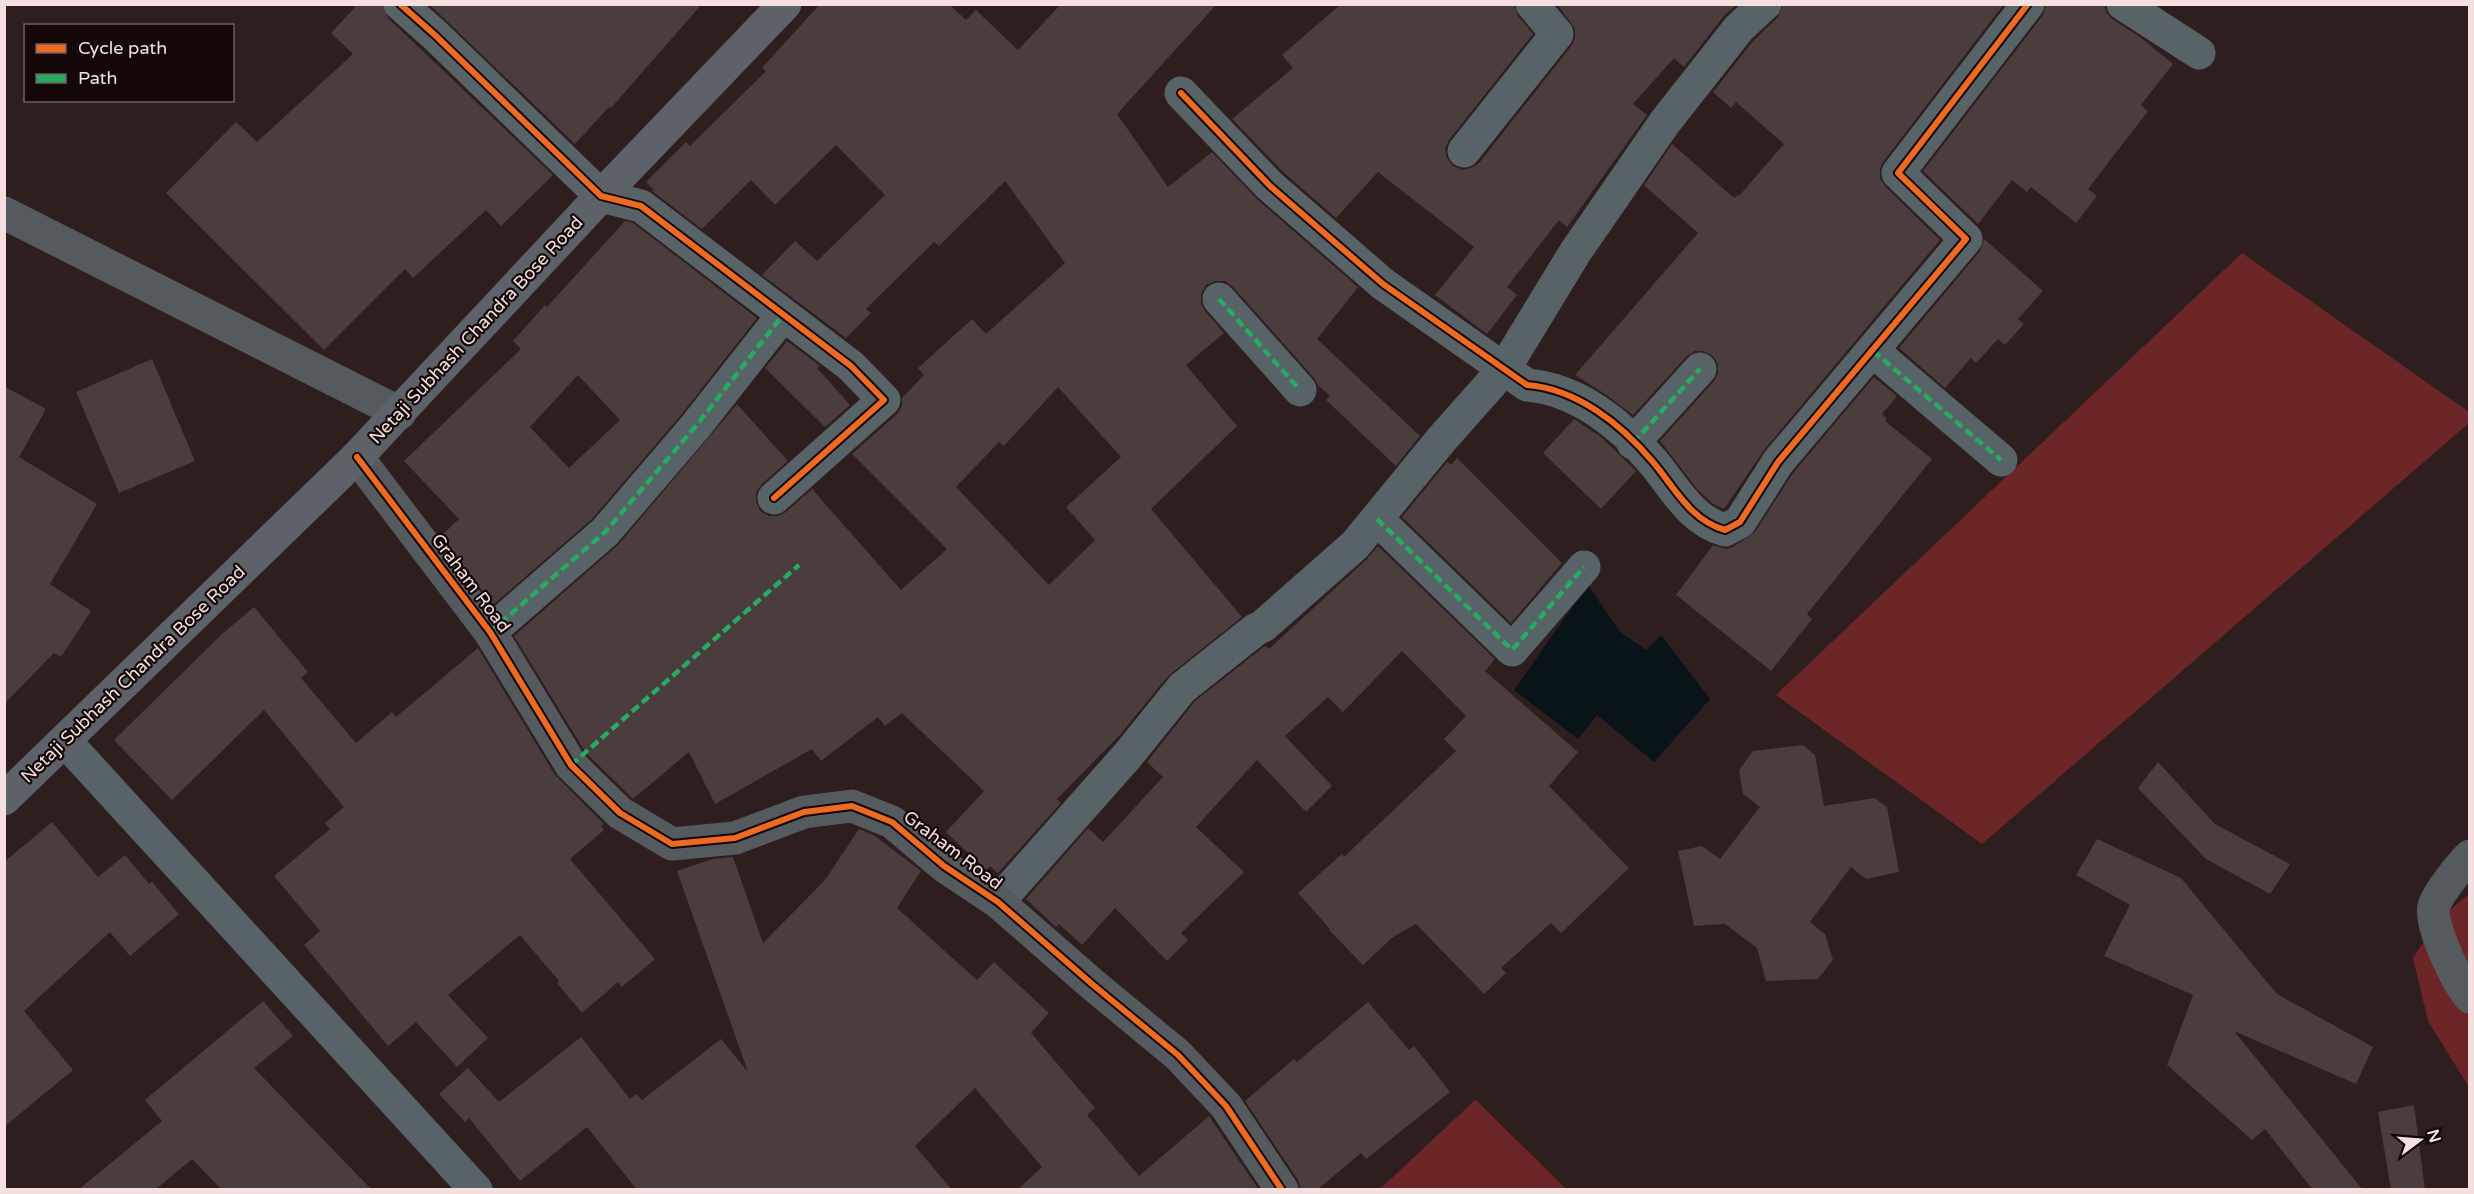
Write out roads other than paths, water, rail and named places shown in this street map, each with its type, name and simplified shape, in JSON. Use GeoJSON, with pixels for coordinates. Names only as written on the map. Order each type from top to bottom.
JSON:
{"type":"FeatureCollection","features":[{"type":"Feature","properties":{"kind":"main road","name":"Netaji Subhash Chandra Bose Road"},"geometry":{"type":"LineString","coordinates":[[4,799],[400,414],[601,196],[785,4]]}},
{"type":"Feature","properties":{"kind":"street"},"geometry":{"type":"LineString","coordinates":[[400,4],[601,196],[641,206],[851,366],[884,400],[774,498]]}},
{"type":"Feature","properties":{"kind":"street"},"geometry":{"type":"LineString","coordinates":[[1464,151],[1557,34],[1532,4]]}},
{"type":"Feature","properties":{"kind":"street"},"geometry":{"type":"LineString","coordinates":[[998,902],[1128,755],[1182,688],[1263,626],[1355,545],[1441,440],[1504,369],[1576,251],[1665,122],[1739,28],[1765,4]]}},
{"type":"Feature","properties":{"kind":"street"},"geometry":{"type":"LineString","coordinates":[[1181,93],[1270,186],[1383,284],[1527,385],[1547,386],[1601,412],[1653,462],[1678,498],[1710,526],[1725,530],[1740,522],[1778,462],[1966,239],[1898,173],[2028,4]]}},
{"type":"Feature","properties":{"kind":"street"},"geometry":{"type":"LineString","coordinates":[[2123,4],[2199,53]]}},
{"type":"Feature","properties":{"kind":"street"},"geometry":{"type":"LineString","coordinates":[[4,213],[400,414]]}},
{"type":"Feature","properties":{"kind":"street"},"geometry":{"type":"LineString","coordinates":[[1219,299],[1300,390]]}},
{"type":"Feature","properties":{"kind":"street"},"geometry":{"type":"LineString","coordinates":[[490,632],[605,532],[695,427],[783,315]]}},
{"type":"Feature","properties":{"kind":"street"},"geometry":{"type":"LineString","coordinates":[[1873,351],[2001,460]]}},
{"type":"Feature","properties":{"kind":"street"},"geometry":{"type":"LineString","coordinates":[[1633,443],[1700,369]]}},
{"type":"Feature","properties":{"kind":"street","name":"Graham Road"},"geometry":{"type":"LineString","coordinates":[[357,457],[490,632],[571,765],[620,813],[672,844],[735,838],[804,812],[852,806],[892,822],[944,866],[998,902],[1178,1055],[1226,1106],[1282,1190]]}},
{"type":"Feature","properties":{"kind":"street"},"geometry":{"type":"LineString","coordinates":[[1377,519],[1512,650],[1584,567]]}},
{"type":"Feature","properties":{"kind":"street"},"geometry":{"type":"LineString","coordinates":[[65,741],[476,1190]]}},
{"type":"Feature","properties":{"kind":"street"},"geometry":{"type":"LineString","coordinates":[[2469,856],[2460,864],[2434,906],[2437,935],[2469,998]]}}]}
